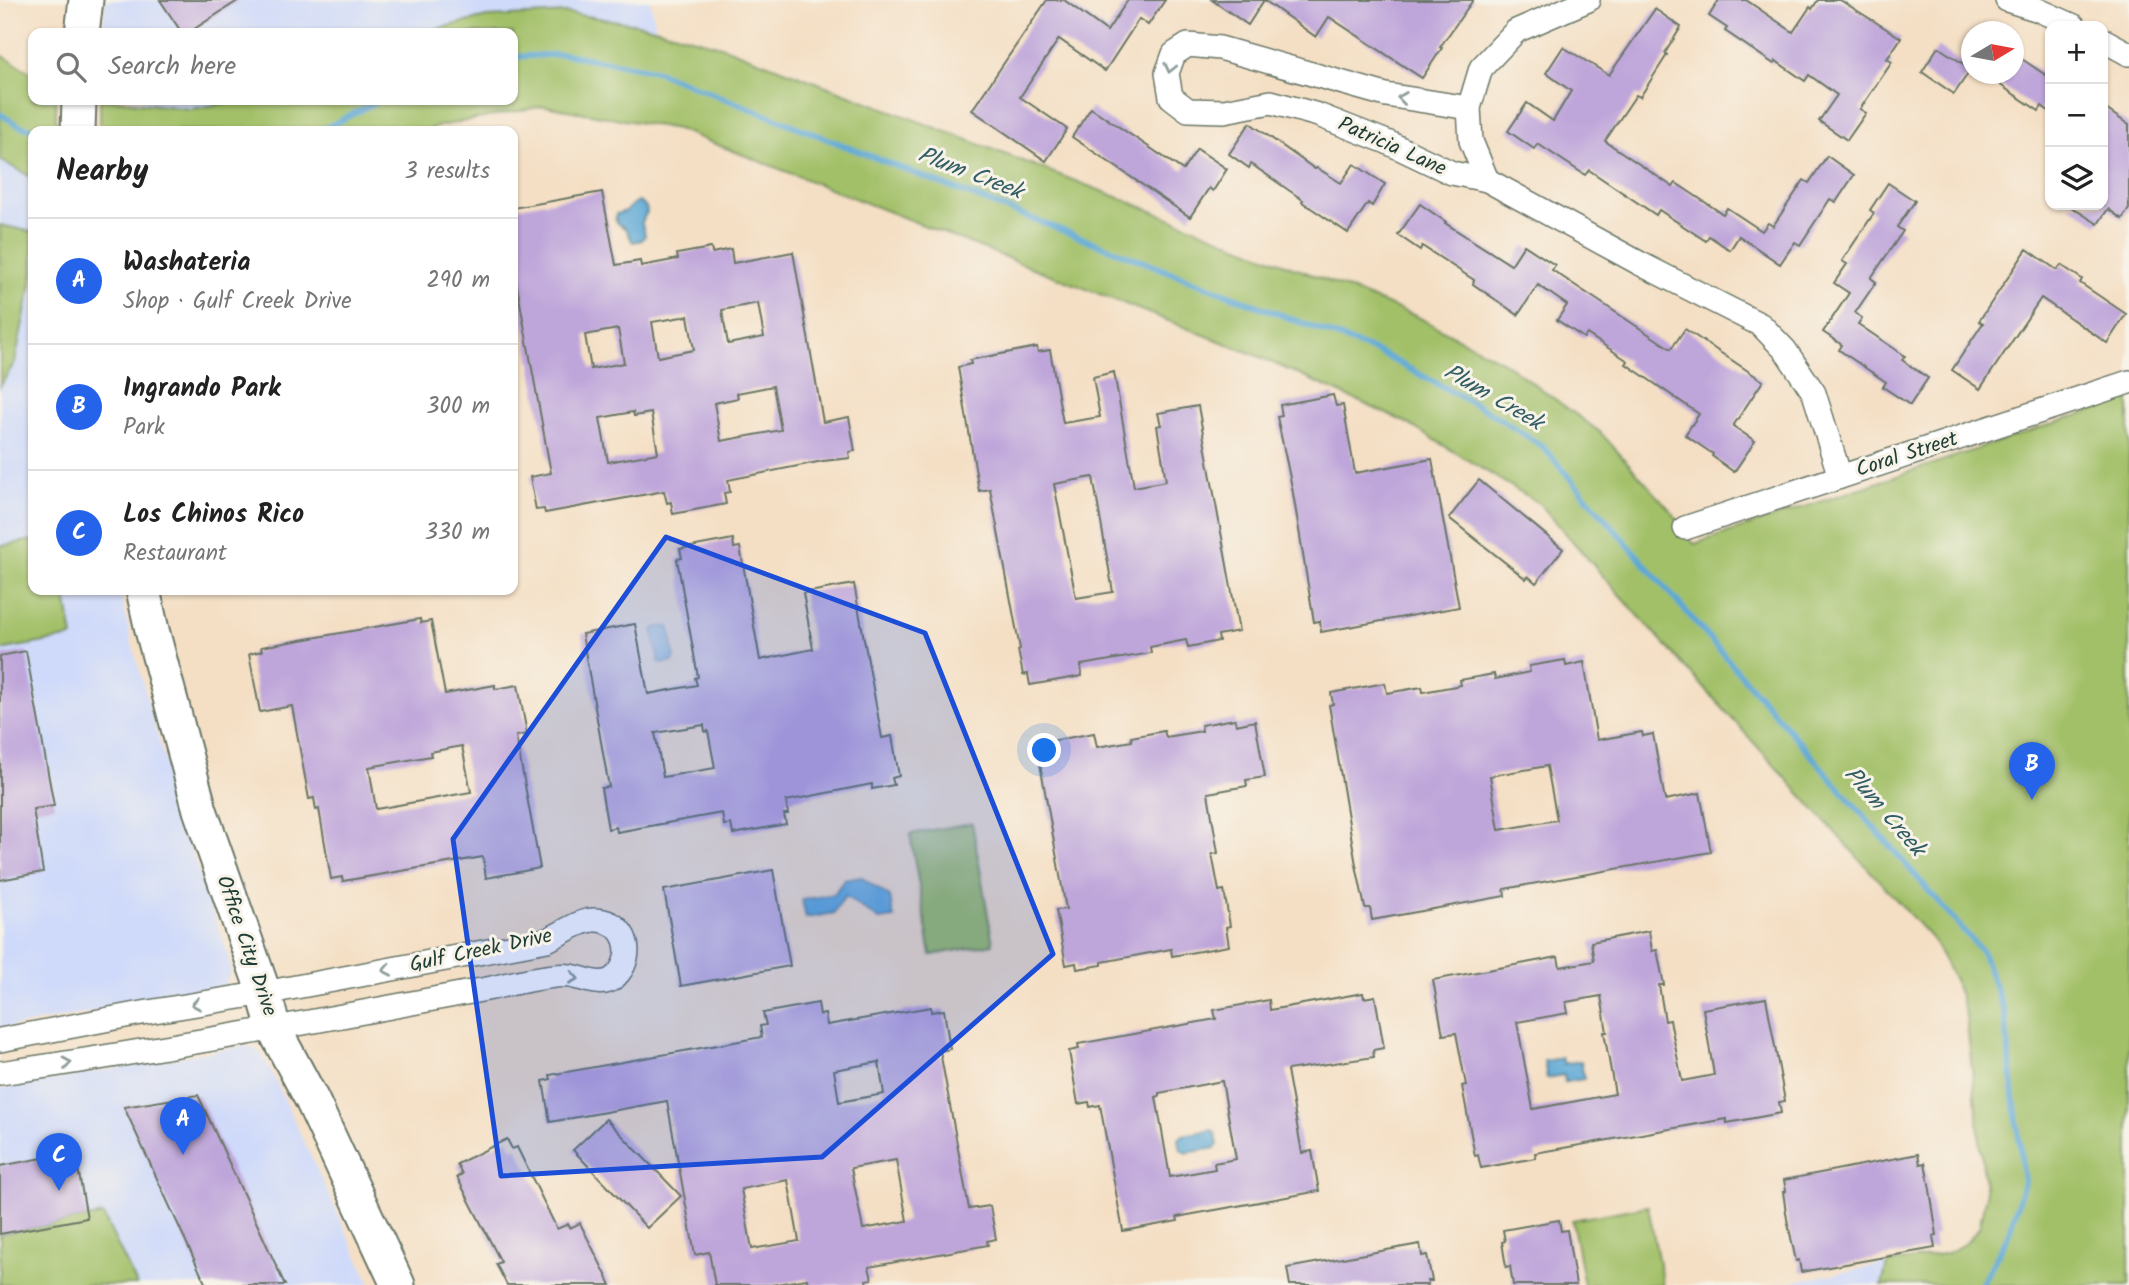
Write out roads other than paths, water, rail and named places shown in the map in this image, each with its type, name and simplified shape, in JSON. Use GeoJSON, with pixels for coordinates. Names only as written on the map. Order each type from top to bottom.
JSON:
{"type":"FeatureCollection","features":[{"type":"Feature","properties":{"kind":"street"},"geometry":{"type":"LineString","coordinates":[[83,28],[86,0]]}},
{"type":"Feature","properties":{"kind":"street"},"geometry":{"type":"LineString","coordinates":[[1487,180],[1471,141],[1469,108],[1481,68],[1516,31],[1588,0]]}},
{"type":"Feature","properties":{"kind":"street"},"geometry":{"type":"LineString","coordinates":[[2007,0],[2063,21]]}},
{"type":"Feature","properties":{"kind":"street"},"geometry":{"type":"LineString","coordinates":[[2108,43],[2129,54]]}},
{"type":"Feature","properties":{"kind":"street","name":"Patricia Lane"},"geometry":{"type":"LineString","coordinates":[[1469,108],[1386,95],[1220,48],[1188,45],[1174,54],[1167,73],[1171,97],[1188,110],[1224,111],[1271,102],[1329,119],[1387,142],[1452,173],[1487,180],[1639,263],[1761,325],[1785,350],[1814,393],[1840,477]]}},
{"type":"Feature","properties":{"kind":"street"},"geometry":{"type":"LineString","coordinates":[[78,126],[79,105]]}},
{"type":"Feature","properties":{"kind":"street","name":"Coral Street"},"geometry":{"type":"LineString","coordinates":[[1685,528],[2129,382]]}},
{"type":"Feature","properties":{"kind":"street","name":"Office City Drive"},"geometry":{"type":"LineString","coordinates":[[144,595],[200,810],[274,1029],[312,1100],[398,1285]]}},
{"type":"Feature","properties":{"kind":"street","name":"Gulf Creek Drive"},"geometry":{"type":"LineString","coordinates":[[0,1041],[547,940],[593,920],[611,922],[623,932],[627,946],[626,960],[621,971],[611,981],[590,982],[568,975],[274,1029],[0,1073]]}},
{"type":"Feature","properties":{"kind":"water"},"geometry":{"type":"Polygon","coordinates":[[[639,202],[646,207],[647,212],[642,222],[645,236],[642,240],[633,242],[626,229],[616,222],[616,214],[639,202]]]}},
{"type":"Feature","properties":{"kind":"water"},"geometry":{"type":"Polygon","coordinates":[[[666,626],[670,628],[675,658],[673,662],[662,664],[659,662],[653,631],[666,626]]]}},
{"type":"Feature","properties":{"kind":"water"},"geometry":{"type":"Polygon","coordinates":[[[861,877],[890,897],[894,918],[879,920],[845,896],[834,913],[806,918],[802,900],[834,894],[844,880],[861,877]]]}},
{"type":"Feature","properties":{"kind":"water"},"geometry":{"type":"Polygon","coordinates":[[[1562,1058],[1564,1064],[1581,1061],[1584,1079],[1565,1082],[1564,1075],[1547,1078],[1544,1061],[1562,1058]]]}},
{"type":"Feature","properties":{"kind":"water"},"geometry":{"type":"Polygon","coordinates":[[[1212,1130],[1216,1134],[1218,1145],[1215,1148],[1186,1153],[1181,1150],[1179,1139],[1183,1135],[1212,1130]]]}},
{"type":"Feature","properties":{"kind":"waterway","name":"Plum Creek"},"geometry":{"type":"LineString","coordinates":[[518,57],[565,54],[653,70],[1380,353],[1491,413],[1542,446],[1982,952],[2004,1011],[2024,1182],[2008,1236],[1981,1285]]}},
{"type":"Feature","properties":{"kind":"waterway","name":"Plum Creek"},"geometry":{"type":"LineString","coordinates":[[330,126],[370,105]]}},
{"type":"Feature","properties":{"kind":"waterway","name":"Plum Creek"},"geometry":{"type":"LineString","coordinates":[[0,114],[28,128]]}},
{"type":"Feature","properties":{"kind":"place","name":"Ingrando Park"},"geometry":{"type":"Point","coordinates":[2032,800]}},
{"type":"Feature","properties":{"kind":"place","name":"Washateria"},"geometry":{"type":"Point","coordinates":[183,1155]}},
{"type":"Feature","properties":{"kind":"place","name":"Los Chinos Rico"},"geometry":{"type":"Point","coordinates":[59,1191]}}]}
